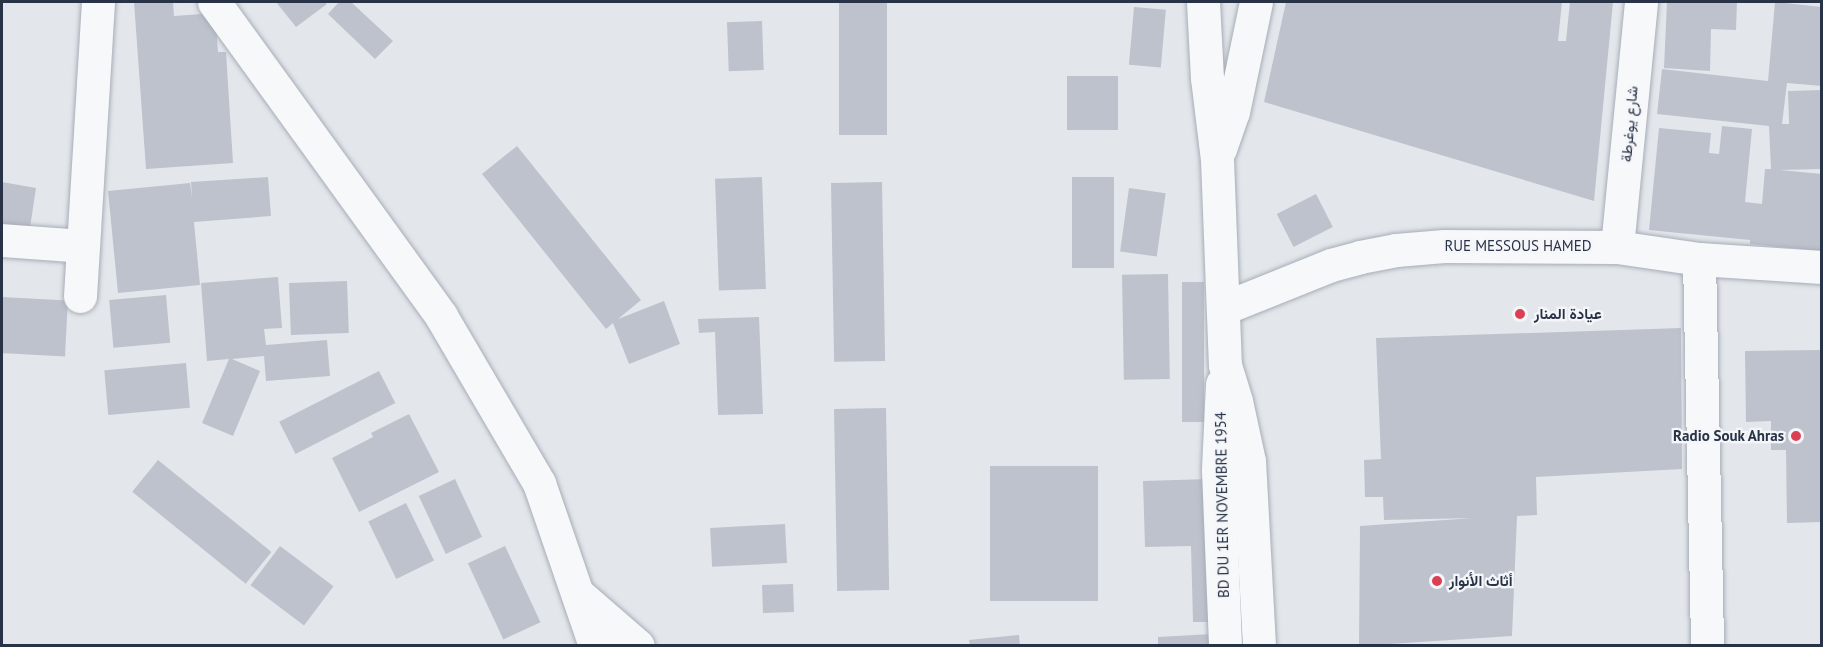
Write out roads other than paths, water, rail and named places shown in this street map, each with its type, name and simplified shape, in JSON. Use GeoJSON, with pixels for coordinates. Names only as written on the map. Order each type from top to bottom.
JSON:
{"type":"FeatureCollection","features":[{"type":"Feature","properties":{"kind":"street"},"geometry":{"type":"LineString","coordinates":[[80,296],[98,2]]}},
{"type":"Feature","properties":{"kind":"street"},"geometry":{"type":"LineString","coordinates":[[214,2],[441,316],[539,483],[595,645]]}},
{"type":"Feature","properties":{"kind":"street"},"geometry":{"type":"LineString","coordinates":[[1203,2],[1207,78],[1217,159],[1225,365],[1236,401],[1249,461],[1259,645]]}},
{"type":"Feature","properties":{"kind":"street"},"geometry":{"type":"LineString","coordinates":[[1217,159],[1233,112],[1256,2]]}},
{"type":"Feature","properties":{"kind":"street","name":"شارع يوغرطة"},"geometry":{"type":"LineString","coordinates":[[1617,247],[1641,2]]}},
{"type":"Feature","properties":{"kind":"street"},"geometry":{"type":"LineString","coordinates":[[2,240],[83,246]]}},
{"type":"Feature","properties":{"kind":"street","name":"RUE MESSOUS HAMED"},"geometry":{"type":"LineString","coordinates":[[1224,308],[1331,265],[1396,250],[1444,246],[1617,247],[1699,259],[1821,267]]}},
{"type":"Feature","properties":{"kind":"street"},"geometry":{"type":"LineString","coordinates":[[1699,259],[1707,645]]}},
{"type":"Feature","properties":{"kind":"street","name":"BD DU 1ER NOVEMBRE 1954"},"geometry":{"type":"LineString","coordinates":[[1225,365],[1220,406],[1218,470],[1225,645]]}},
{"type":"Feature","properties":{"kind":"street"},"geometry":{"type":"LineString","coordinates":[[577,594],[638,645]]}},
{"type":"Feature","properties":{"kind":"place","name":"عيادة المنار"},"geometry":{"type":"Point","coordinates":[1520,314]}},
{"type":"Feature","properties":{"kind":"place","name":"Radio Souk Ahras"},"geometry":{"type":"Point","coordinates":[1796,436]}},
{"type":"Feature","properties":{"kind":"place","name":"أثاث الأنوار"},"geometry":{"type":"Point","coordinates":[1437,581]}}]}
